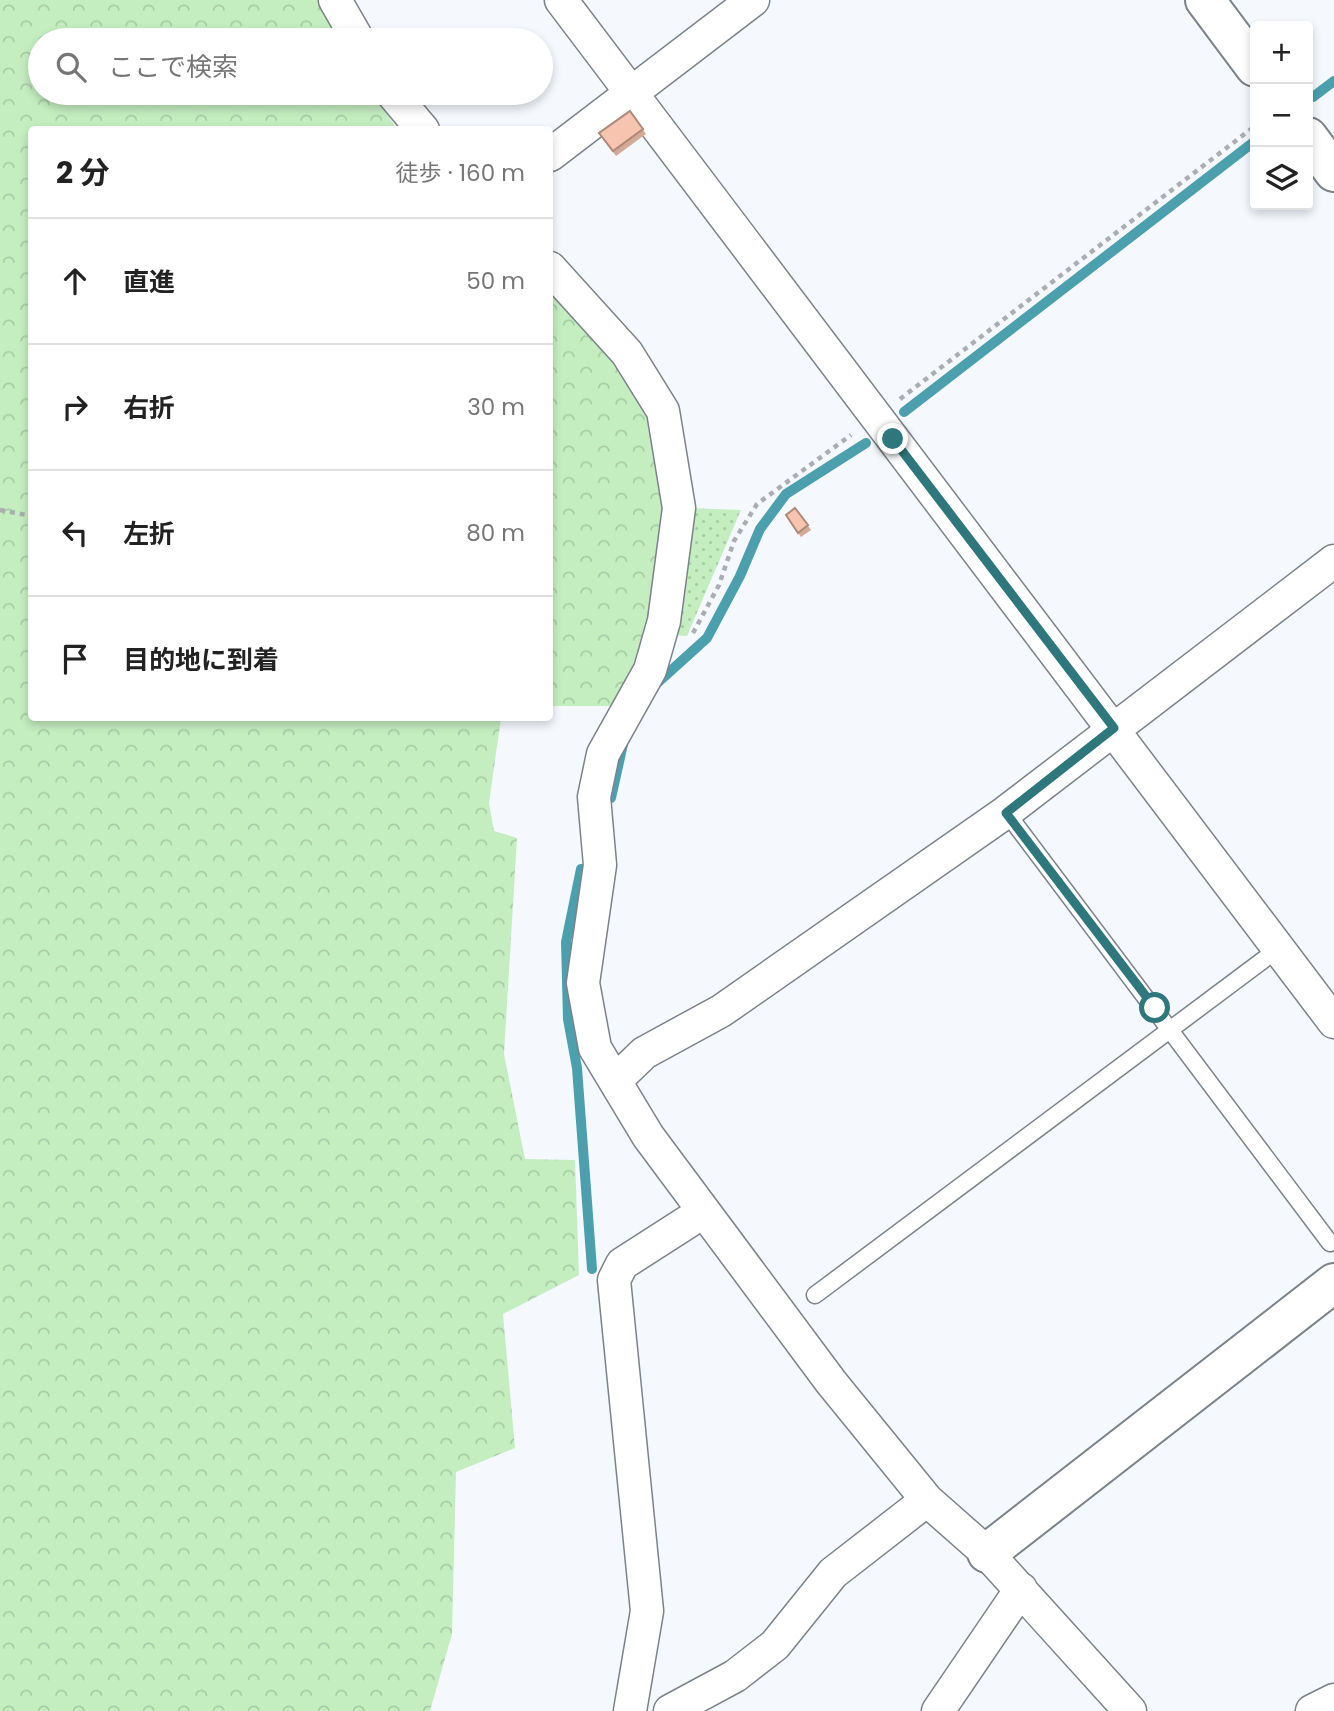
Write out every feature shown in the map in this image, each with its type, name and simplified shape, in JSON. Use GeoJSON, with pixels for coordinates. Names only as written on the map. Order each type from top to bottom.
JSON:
{"type":"FeatureCollection","features":[{"type":"Feature","properties":{"kind":"street"},"geometry":{"type":"LineString","coordinates":[[334,0],[351,28]]}},
{"type":"Feature","properties":{"kind":"street"},"geometry":{"type":"LineString","coordinates":[[561,0],[1334,1022]]}},
{"type":"Feature","properties":{"kind":"street"},"geometry":{"type":"LineString","coordinates":[[553,153],[753,0]]}},
{"type":"Feature","properties":{"kind":"street"},"geometry":{"type":"LineString","coordinates":[[1205,0],[1250,60]]}},
{"type":"Feature","properties":{"kind":"street"},"geometry":{"type":"LineString","coordinates":[[402,105],[420,126]]}},
{"type":"Feature","properties":{"kind":"street"},"geometry":{"type":"LineString","coordinates":[[1313,144],[1334,172]]}},
{"type":"Feature","properties":{"kind":"street"},"geometry":{"type":"LineString","coordinates":[[553,271],[627,354],[663,411],[679,508],[664,621],[650,670],[603,754],[594,797],[600,865],[583,983],[595,1048],[649,1136],[704,1212],[799,1340],[927,1500],[987,1553],[1130,1711]]}},
{"type":"Feature","properties":{"kind":"street"},"geometry":{"type":"LineString","coordinates":[[615,1081],[644,1053],[721,1012],[1006,813],[1334,561]]}},
{"type":"Feature","properties":{"kind":"street"},"geometry":{"type":"LineString","coordinates":[[630,1711],[647,1611],[614,1280],[622,1264],[704,1212]]}},
{"type":"Feature","properties":{"kind":"street"},"geometry":{"type":"LineString","coordinates":[[987,1553],[1334,1283]]}},
{"type":"Feature","properties":{"kind":"street"},"geometry":{"type":"LineString","coordinates":[[670,1711],[735,1676],[775,1645],[833,1573],[927,1500]]}},
{"type":"Feature","properties":{"kind":"street"},"geometry":{"type":"LineString","coordinates":[[938,1711],[1021,1589]]}},
{"type":"Feature","properties":{"kind":"street"},"geometry":{"type":"LineString","coordinates":[[1312,1711],[1334,1700]]}},
{"type":"Feature","properties":{"kind":"lane"},"geometry":{"type":"LineString","coordinates":[[1006,813],[1330,1243]]}},
{"type":"Feature","properties":{"kind":"lane"},"geometry":{"type":"LineString","coordinates":[[815,1294],[1278,949]]}},
{"type":"Feature","properties":{"kind":"path"},"geometry":{"type":"LineString","coordinates":[[650,670],[697,630],[719,585],[734,541],[757,504],[876,417],[1250,130]]}},
{"type":"Feature","properties":{"kind":"path"},"geometry":{"type":"LineString","coordinates":[[0,510],[28,515]]}},
{"type":"Feature","properties":{"kind":"green space"},"geometry":{"type":"Polygon","coordinates":[[[0,0],[318,0],[333,28],[28,28],[28,105],[380,105],[395,126],[28,126],[28,721],[501,721],[489,803],[494,831],[517,838],[504,1054],[525,1159],[575,1160],[579,1275],[503,1314],[515,1448],[456,1472],[452,1634],[430,1711],[0,1711],[0,0]]]}},
{"type":"Feature","properties":{"kind":"green space"},"geometry":{"type":"Polygon","coordinates":[[[553,294],[623,368],[651,421],[663,473],[664,568],[625,706],[553,706],[553,294]]]}},
{"type":"Feature","properties":{"kind":"green space"},"geometry":{"type":"Polygon","coordinates":[[[689,508],[741,510],[687,636],[667,635],[689,508]]]}},
{"type":"Feature","properties":{"kind":"building"},"geometry":{"type":"Polygon","coordinates":[[[630,111],[643,129],[613,151],[599,133],[630,111]]]}},
{"type":"Feature","properties":{"kind":"building"},"geometry":{"type":"Polygon","coordinates":[[[795,508],[808,525],[798,533],[786,515],[795,508]]]}},
{"type":"Feature","properties":{"kind":"waterway"},"geometry":{"type":"LineString","coordinates":[[1313,97],[1334,81]]}},
{"type":"Feature","properties":{"kind":"waterway"},"geometry":{"type":"LineString","coordinates":[[904,412],[1250,145]]}},
{"type":"Feature","properties":{"kind":"waterway"},"geometry":{"type":"LineString","coordinates":[[655,685],[707,638],[740,576],[760,529],[786,494],[866,443]]}},
{"type":"Feature","properties":{"kind":"waterway"},"geometry":{"type":"LineString","coordinates":[[611,798],[623,744]]}},
{"type":"Feature","properties":{"kind":"waterway"},"geometry":{"type":"LineString","coordinates":[[581,869],[566,942],[568,1019],[577,1068],[592,1269]]}},
{"type":"Feature","properties":{"kind":"route"},"geometry":{"type":"LineString","coordinates":[[893,439],[1114,728],[1006,813],[1155,1008]]}}]}
